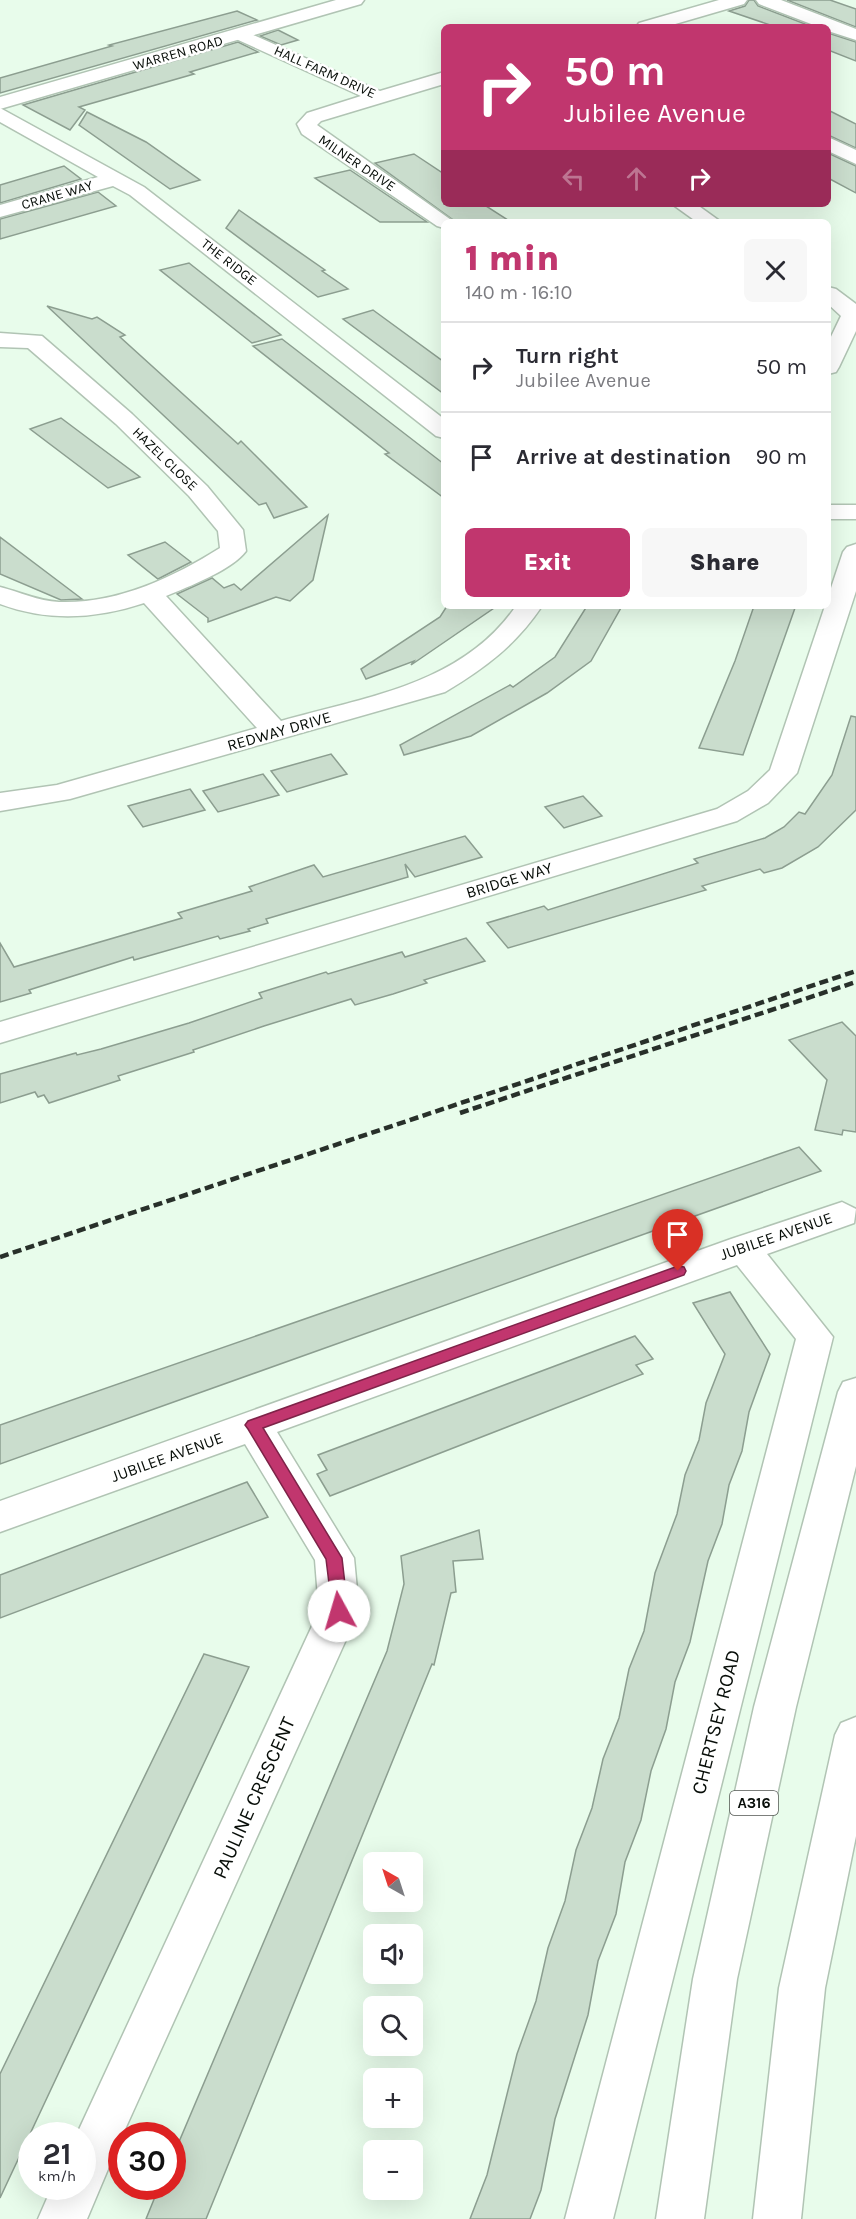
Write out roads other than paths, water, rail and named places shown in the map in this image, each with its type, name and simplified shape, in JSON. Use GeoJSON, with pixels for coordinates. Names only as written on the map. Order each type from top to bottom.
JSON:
{"type":"FeatureCollection","features":[{"type":"Feature","properties":{"kind":"main road","name":"WARREN ROAD"},"geometry":{"type":"LineString","coordinates":[[0,103],[355,0]]}},
{"type":"Feature","properties":{"kind":"main road"},"geometry":{"type":"LineString","coordinates":[[655,24],[738,0]]}},
{"type":"Feature","properties":{"kind":"main road"},"geometry":{"type":"LineString","coordinates":[[765,0],[829,24]]}},
{"type":"Feature","properties":{"kind":"main road"},"geometry":{"type":"LineString","coordinates":[[831,25],[856,34]]}},
{"type":"Feature","properties":{"kind":"main road","name":"HALL FARM DRIVE"},"geometry":{"type":"LineString","coordinates":[[242,34],[378,97],[441,79]]}},
{"type":"Feature","properties":{"kind":"main road","name":"MILNER DRIVE"},"geometry":{"type":"LineString","coordinates":[[378,97],[314,117],[307,124],[309,130],[441,220]]}},
{"type":"Feature","properties":{"kind":"main road","name":"THE RIDGE"},"geometry":{"type":"LineString","coordinates":[[0,114],[138,191],[441,429]]}},
{"type":"Feature","properties":{"kind":"main road"},"geometry":{"type":"LineString","coordinates":[[831,145],[856,158]]}},
{"type":"Feature","properties":{"kind":"main road","name":"CRANE WAY"},"geometry":{"type":"LineString","coordinates":[[0,211],[114,179]]}},
{"type":"Feature","properties":{"kind":"main road"},"geometry":{"type":"LineString","coordinates":[[687,207],[706,219]]}},
{"type":"Feature","properties":{"kind":"main road"},"geometry":{"type":"LineString","coordinates":[[831,296],[849,309],[852,316],[831,361]]}},
{"type":"Feature","properties":{"kind":"main road","name":"HAZEL CLOSE"},"geometry":{"type":"LineString","coordinates":[[0,340],[34,341],[55,357],[198,491],[230,530],[233,551],[209,567],[150,594],[85,610],[46,611],[0,596]]}},
{"type":"Feature","properties":{"kind":"main road"},"geometry":{"type":"LineString","coordinates":[[831,512],[856,512]]}},
{"type":"Feature","properties":{"kind":"main road","name":"BRIDGE WAY"},"geometry":{"type":"LineString","coordinates":[[0,1033],[727,815],[758,797],[783,772],[856,552]]}},
{"type":"Feature","properties":{"kind":"main road"},"geometry":{"type":"LineString","coordinates":[[150,594],[276,732]]}},
{"type":"Feature","properties":{"kind":"main road","name":"REDWAY DRIVE"},"geometry":{"type":"LineString","coordinates":[[0,802],[60,793],[435,686],[487,656],[515,629],[527,609]]}},
{"type":"Feature","properties":{"kind":"main road","name":"JUBILEE AVENUE"},"geometry":{"type":"LineString","coordinates":[[0,1517],[842,1214]]}},
{"type":"Feature","properties":{"kind":"main road","name":"CHERTSEY ROAD"},"geometry":{"type":"LineString","coordinates":[[589,2219],[815,1337],[743,1248]]}},
{"type":"Feature","properties":{"kind":"main road","name":"A316"},"geometry":{"type":"LineString","coordinates":[[680,2219],[715,1979],[775,1707],[856,1392]]}},
{"type":"Feature","properties":{"kind":"main road","name":"PAULINE CRESCENT"},"geometry":{"type":"LineString","coordinates":[[96,2144],[339,1611],[334,1558],[253,1425]]}},
{"type":"Feature","properties":{"kind":"main road"},"geometry":{"type":"LineString","coordinates":[[777,2219],[802,1988],[856,1742]]}},
{"type":"Feature","properties":{"kind":"main road"},"geometry":{"type":"LineString","coordinates":[[62,2219],[71,2200]]}},
{"type":"Feature","properties":{"kind":"railway"},"geometry":{"type":"LineString","coordinates":[[0,1257],[856,971]]}},
{"type":"Feature","properties":{"kind":"railway"},"geometry":{"type":"LineString","coordinates":[[460,1113],[856,982]]}}]}
